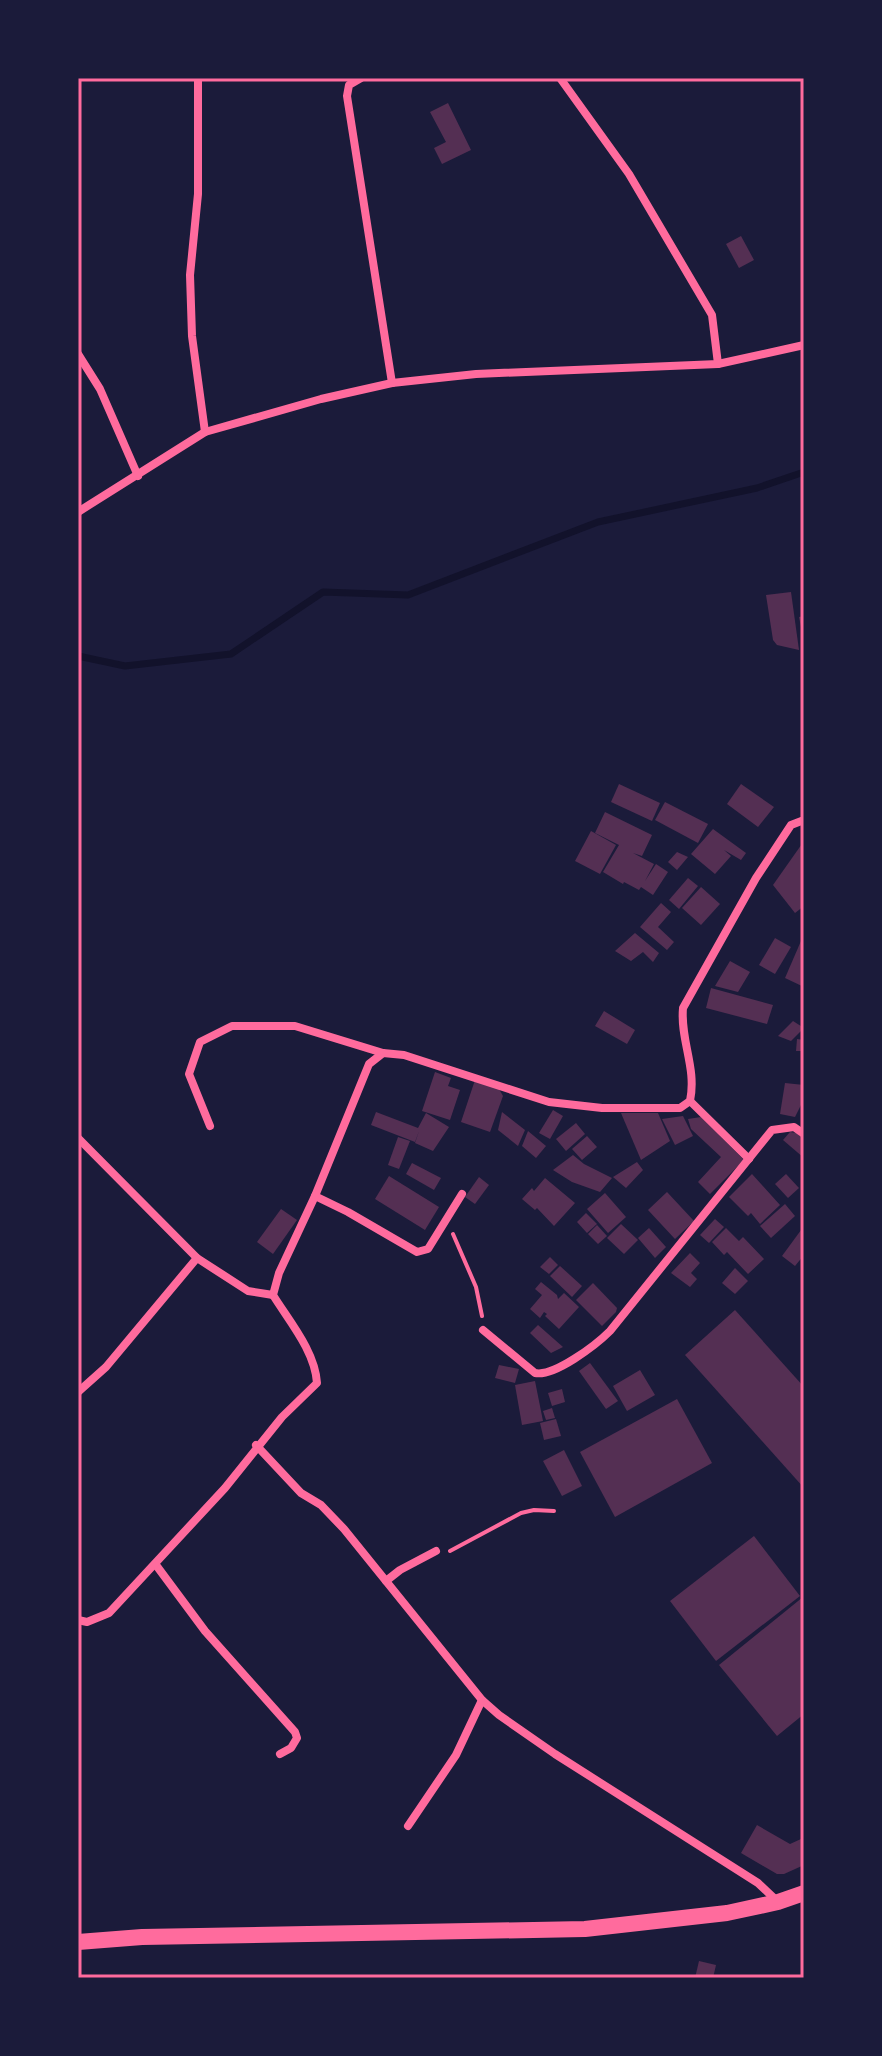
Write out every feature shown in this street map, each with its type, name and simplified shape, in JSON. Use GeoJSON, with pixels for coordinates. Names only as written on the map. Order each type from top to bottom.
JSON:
{"type":"FeatureCollection","features":[{"type":"Feature","properties":{"kind":"main road"},"geometry":{"type":"LineString","coordinates":[[78,1942],[188,1935],[585,1929],[727,1913],[804,1893]]}},
{"type":"Feature","properties":{"kind":"street"},"geometry":{"type":"LineString","coordinates":[[198,78],[198,194],[190,275],[192,336],[205,432]]}},
{"type":"Feature","properties":{"kind":"street"},"geometry":{"type":"LineString","coordinates":[[361,78],[349,85],[347,96],[392,383]]}},
{"type":"Feature","properties":{"kind":"street"},"geometry":{"type":"LineString","coordinates":[[560,78],[629,174],[712,315],[718,364]]}},
{"type":"Feature","properties":{"kind":"street"},"geometry":{"type":"LineString","coordinates":[[78,512],[205,432],[321,399],[392,383],[476,374],[718,364],[804,345]]}},
{"type":"Feature","properties":{"kind":"street"},"geometry":{"type":"LineString","coordinates":[[78,354],[100,389],[138,476]]}},
{"type":"Feature","properties":{"kind":"street"},"geometry":{"type":"LineString","coordinates":[[210,1126],[189,1074],[200,1042],[232,1026],[295,1026],[383,1053],[404,1055],[549,1102],[602,1108],[680,1108],[690,1101],[694,1086],[682,1024],[683,1008],[756,878],[791,825],[804,820]]}},
{"type":"Feature","properties":{"kind":"street"},"geometry":{"type":"LineString","coordinates":[[78,1620],[87,1622],[109,1613],[225,1488],[256,1445],[317,1383],[316,1371],[306,1349],[273,1295],[279,1273],[315,1196],[369,1064],[383,1053]]}},
{"type":"Feature","properties":{"kind":"street"},"geometry":{"type":"LineString","coordinates":[[690,1101],[749,1159]]}},
{"type":"Feature","properties":{"kind":"street"},"geometry":{"type":"LineString","coordinates":[[483,1330],[535,1373],[547,1373],[576,1356],[610,1331],[772,1130],[794,1127],[804,1134]]}},
{"type":"Feature","properties":{"kind":"street"},"geometry":{"type":"LineString","coordinates":[[78,1138],[197,1258],[248,1291],[273,1295]]}},
{"type":"Feature","properties":{"kind":"street"},"geometry":{"type":"LineString","coordinates":[[315,1196],[375,1226],[417,1252],[428,1249],[462,1194]]}},
{"type":"Feature","properties":{"kind":"street"},"geometry":{"type":"LineString","coordinates":[[78,1392],[106,1367],[197,1258]]}},
{"type":"Feature","properties":{"kind":"street"},"geometry":{"type":"LineString","coordinates":[[256,1445],[301,1493],[321,1505],[482,1700],[499,1715],[758,1883],[778,1902]]}},
{"type":"Feature","properties":{"kind":"street"},"geometry":{"type":"LineString","coordinates":[[386,1581],[436,1551]]}},
{"type":"Feature","properties":{"kind":"street"},"geometry":{"type":"LineString","coordinates":[[156,1565],[205,1631],[295,1732],[297,1738],[291,1748],[280,1754]]}},
{"type":"Feature","properties":{"kind":"street"},"geometry":{"type":"LineString","coordinates":[[408,1826],[456,1755],[482,1700]]}},
{"type":"Feature","properties":{"kind":"path"},"geometry":{"type":"LineString","coordinates":[[450,1216],[458,1249],[476,1287],[483,1330]]}},
{"type":"Feature","properties":{"kind":"path"},"geometry":{"type":"LineString","coordinates":[[436,1551],[444,1553],[521,1513],[554,1511]]}},
{"type":"Feature","properties":{"kind":"building"},"geometry":{"type":"Polygon","coordinates":[[[448,103],[471,150],[442,164],[434,148],[446,142],[430,112],[448,103]]]}},
{"type":"Feature","properties":{"kind":"building"},"geometry":{"type":"Polygon","coordinates":[[[741,236],[754,260],[739,268],[726,244],[741,236]]]}},
{"type":"Feature","properties":{"kind":"building"},"geometry":{"type":"Polygon","coordinates":[[[791,592],[799,650],[777,645],[773,640],[766,595],[791,592]]]}},
{"type":"Feature","properties":{"kind":"building"},"geometry":{"type":"Polygon","coordinates":[[[804,616],[804,637],[803,637],[799,617],[804,616]]]}},
{"type":"Feature","properties":{"kind":"building"},"geometry":{"type":"Polygon","coordinates":[[[619,784],[660,803],[652,821],[611,802],[619,784]]]}},
{"type":"Feature","properties":{"kind":"building"},"geometry":{"type":"Polygon","coordinates":[[[741,784],[774,807],[758,827],[727,804],[741,784]]]}},
{"type":"Feature","properties":{"kind":"building"},"geometry":{"type":"Polygon","coordinates":[[[665,802],[708,824],[698,843],[655,820],[665,802]]]}},
{"type":"Feature","properties":{"kind":"building"},"geometry":{"type":"Polygon","coordinates":[[[605,812],[652,835],[642,856],[633,853],[654,864],[645,881],[656,864],[668,872],[653,895],[641,887],[639,890],[623,884],[603,872],[619,845],[595,833],[605,812]]]}},
{"type":"Feature","properties":{"kind":"building"},"geometry":{"type":"Polygon","coordinates":[[[713,829],[746,853],[741,860],[724,850],[731,856],[715,874],[691,854],[713,829]]]}},
{"type":"Feature","properties":{"kind":"building"},"geometry":{"type":"Polygon","coordinates":[[[591,831],[616,845],[600,874],[575,861],[591,831]]]}},
{"type":"Feature","properties":{"kind":"building"},"geometry":{"type":"Polygon","coordinates":[[[804,841],[804,906],[795,913],[773,885],[804,841]]]}},
{"type":"Feature","properties":{"kind":"building"},"geometry":{"type":"Polygon","coordinates":[[[677,852],[688,857],[677,870],[668,862],[677,852]]]}},
{"type":"Feature","properties":{"kind":"building"},"geometry":{"type":"Polygon","coordinates":[[[688,878],[698,886],[679,909],[669,900],[688,878]]]}},
{"type":"Feature","properties":{"kind":"building"},"geometry":{"type":"Polygon","coordinates":[[[701,887],[720,904],[701,925],[682,908],[701,887]]]}},
{"type":"Feature","properties":{"kind":"building"},"geometry":{"type":"Polygon","coordinates":[[[661,903],[671,912],[658,927],[674,942],[667,950],[640,927],[661,903]]]}},
{"type":"Feature","properties":{"kind":"building"},"geometry":{"type":"Polygon","coordinates":[[[635,933],[659,953],[653,962],[643,952],[631,961],[615,951],[635,933]]]}},
{"type":"Feature","properties":{"kind":"building"},"geometry":{"type":"Polygon","coordinates":[[[775,938],[791,947],[775,974],[759,965],[775,938]]]}},
{"type":"Feature","properties":{"kind":"building"},"geometry":{"type":"Polygon","coordinates":[[[801,941],[804,943],[804,987],[785,978],[801,941]]]}},
{"type":"Feature","properties":{"kind":"building"},"geometry":{"type":"Polygon","coordinates":[[[730,961],[750,972],[738,992],[715,986],[730,961]]]}},
{"type":"Feature","properties":{"kind":"building"},"geometry":{"type":"Polygon","coordinates":[[[711,988],[773,1005],[767,1024],[706,1008],[711,988]]]}},
{"type":"Feature","properties":{"kind":"building"},"geometry":{"type":"Polygon","coordinates":[[[604,1011],[635,1030],[627,1044],[595,1026],[604,1011]]]}},
{"type":"Feature","properties":{"kind":"building"},"geometry":{"type":"Polygon","coordinates":[[[793,1021],[804,1028],[791,1041],[778,1036],[793,1021]]]}},
{"type":"Feature","properties":{"kind":"building"},"geometry":{"type":"Polygon","coordinates":[[[797,1039],[804,1040],[804,1051],[796,1051],[797,1039]]]}},
{"type":"Feature","properties":{"kind":"building"},"geometry":{"type":"Polygon","coordinates":[[[435,1072],[451,1078],[448,1086],[460,1090],[450,1120],[422,1111],[435,1072]]]}},
{"type":"Feature","properties":{"kind":"building"},"geometry":{"type":"Polygon","coordinates":[[[475,1080],[499,1089],[503,1096],[490,1132],[461,1122],[475,1080]]]}},
{"type":"Feature","properties":{"kind":"building"},"geometry":{"type":"Polygon","coordinates":[[[785,1083],[804,1085],[804,1099],[795,1117],[780,1114],[785,1083]]]}},
{"type":"Feature","properties":{"kind":"building"},"geometry":{"type":"Polygon","coordinates":[[[553,1110],[563,1116],[550,1139],[539,1133],[553,1110]]]}},
{"type":"Feature","properties":{"kind":"building"},"geometry":{"type":"Polygon","coordinates":[[[376,1112],[418,1128],[426,1113],[449,1127],[433,1151],[415,1143],[419,1131],[415,1142],[371,1125],[376,1112]]]}},
{"type":"Feature","properties":{"kind":"building"},"geometry":{"type":"Polygon","coordinates":[[[502,1112],[525,1130],[518,1146],[498,1130],[502,1112]]]}},
{"type":"Feature","properties":{"kind":"building"},"geometry":{"type":"Polygon","coordinates":[[[621,1113],[658,1113],[670,1141],[641,1160],[621,1113]]]}},
{"type":"Feature","properties":{"kind":"building"},"geometry":{"type":"Polygon","coordinates":[[[683,1116],[693,1136],[675,1145],[662,1119],[683,1116]]]}},
{"type":"Feature","properties":{"kind":"building"},"geometry":{"type":"Polygon","coordinates":[[[701,1117],[744,1160],[710,1194],[698,1182],[721,1157],[691,1129],[688,1119],[701,1117]]]}},
{"type":"Feature","properties":{"kind":"building"},"geometry":{"type":"Polygon","coordinates":[[[576,1123],[585,1134],[566,1151],[556,1139],[576,1123]]]}},
{"type":"Feature","properties":{"kind":"building"},"geometry":{"type":"Polygon","coordinates":[[[528,1131],[546,1146],[536,1158],[522,1146],[528,1131]]]}},
{"type":"Feature","properties":{"kind":"building"},"geometry":{"type":"Polygon","coordinates":[[[790,1132],[804,1139],[804,1158],[783,1140],[790,1132]]]}},
{"type":"Feature","properties":{"kind":"building"},"geometry":{"type":"Polygon","coordinates":[[[587,1136],[597,1147],[582,1160],[572,1149],[587,1136]]]}},
{"type":"Feature","properties":{"kind":"building"},"geometry":{"type":"Polygon","coordinates":[[[398,1137],[410,1141],[399,1169],[388,1165],[398,1137]]]}},
{"type":"Feature","properties":{"kind":"building"},"geometry":{"type":"Polygon","coordinates":[[[573,1155],[612,1178],[600,1192],[572,1182],[553,1170],[573,1155]]]}},
{"type":"Feature","properties":{"kind":"building"},"geometry":{"type":"Polygon","coordinates":[[[637,1162],[643,1170],[626,1188],[613,1177],[637,1162]]]}},
{"type":"Feature","properties":{"kind":"building"},"geometry":{"type":"Polygon","coordinates":[[[412,1163],[441,1178],[434,1190],[406,1174],[412,1163]]]}},
{"type":"Feature","properties":{"kind":"building"},"geometry":{"type":"Polygon","coordinates":[[[752,1174],[780,1205],[760,1224],[729,1197],[752,1174]]]}},
{"type":"Feature","properties":{"kind":"building"},"geometry":{"type":"Polygon","coordinates":[[[786,1174],[799,1188],[788,1198],[775,1184],[786,1174]]]}},
{"type":"Feature","properties":{"kind":"building"},"geometry":{"type":"Polygon","coordinates":[[[389,1176],[439,1207],[425,1230],[375,1199],[389,1176]]]}},
{"type":"Feature","properties":{"kind":"building"},"geometry":{"type":"Polygon","coordinates":[[[479,1177],[489,1185],[475,1204],[465,1197],[479,1177]]]}},
{"type":"Feature","properties":{"kind":"building"},"geometry":{"type":"Polygon","coordinates":[[[545,1178],[575,1203],[554,1226],[537,1208],[535,1210],[522,1199],[545,1178]]]}},
{"type":"Feature","properties":{"kind":"building"},"geometry":{"type":"Polygon","coordinates":[[[667,1192],[694,1221],[675,1239],[648,1210],[667,1192]]]}},
{"type":"Feature","properties":{"kind":"building"},"geometry":{"type":"Polygon","coordinates":[[[605,1193],[626,1217],[608,1233],[587,1209],[605,1193]]]}},
{"type":"Feature","properties":{"kind":"building"},"geometry":{"type":"Polygon","coordinates":[[[785,1204],[795,1216],[771,1238],[760,1226],[785,1204]]]}},
{"type":"Feature","properties":{"kind":"building"},"geometry":{"type":"Polygon","coordinates":[[[281,1209],[297,1220],[273,1254],[257,1242],[281,1209]]]}},
{"type":"Feature","properties":{"kind":"building"},"geometry":{"type":"Polygon","coordinates":[[[586,1213],[597,1224],[587,1233],[577,1222],[586,1213]]]}},
{"type":"Feature","properties":{"kind":"building"},"geometry":{"type":"Polygon","coordinates":[[[715,1219],[724,1227],[709,1243],[700,1235],[715,1219]]]}},
{"type":"Feature","properties":{"kind":"building"},"geometry":{"type":"Polygon","coordinates":[[[621,1224],[638,1240],[624,1254],[607,1238],[621,1224]]]}},
{"type":"Feature","properties":{"kind":"building"},"geometry":{"type":"Polygon","coordinates":[[[597,1225],[607,1236],[598,1244],[588,1234],[597,1225]]]}},
{"type":"Feature","properties":{"kind":"building"},"geometry":{"type":"Polygon","coordinates":[[[804,1226],[804,1255],[795,1266],[782,1256],[804,1226]]]}},
{"type":"Feature","properties":{"kind":"building"},"geometry":{"type":"Polygon","coordinates":[[[649,1228],[666,1247],[655,1258],[638,1238],[649,1228]]]}},
{"type":"Feature","properties":{"kind":"building"},"geometry":{"type":"Polygon","coordinates":[[[726,1228],[739,1241],[743,1237],[764,1259],[748,1274],[727,1252],[724,1255],[712,1242],[726,1228]]]}},
{"type":"Feature","properties":{"kind":"building"},"geometry":{"type":"Polygon","coordinates":[[[690,1253],[700,1263],[691,1273],[697,1279],[690,1287],[671,1273],[690,1253]]]}},
{"type":"Feature","properties":{"kind":"building"},"geometry":{"type":"Polygon","coordinates":[[[550,1257],[558,1265],[549,1274],[540,1267],[550,1257]]]}},
{"type":"Feature","properties":{"kind":"building"},"geometry":{"type":"Polygon","coordinates":[[[560,1266],[582,1286],[572,1297],[550,1276],[560,1266]]]}},
{"type":"Feature","properties":{"kind":"building"},"geometry":{"type":"Polygon","coordinates":[[[735,1268],[748,1281],[735,1294],[722,1283],[735,1268]]]}},
{"type":"Feature","properties":{"kind":"building"},"geometry":{"type":"Polygon","coordinates":[[[541,1282],[558,1299],[564,1293],[579,1307],[559,1329],[545,1316],[547,1314],[544,1312],[540,1318],[530,1309],[542,1295],[535,1289],[541,1282]]]}},
{"type":"Feature","properties":{"kind":"building"},"geometry":{"type":"Polygon","coordinates":[[[593,1283],[617,1308],[602,1326],[576,1300],[593,1283]]]}},
{"type":"Feature","properties":{"kind":"building"},"geometry":{"type":"Polygon","coordinates":[[[735,1310],[804,1387],[804,1488],[685,1355],[735,1310]]]}},
{"type":"Feature","properties":{"kind":"building"},"geometry":{"type":"Polygon","coordinates":[[[538,1325],[563,1347],[551,1353],[530,1333],[538,1325]]]}},
{"type":"Feature","properties":{"kind":"building"},"geometry":{"type":"Polygon","coordinates":[[[590,1363],[618,1401],[606,1409],[579,1371],[590,1363]]]}},
{"type":"Feature","properties":{"kind":"building"},"geometry":{"type":"Polygon","coordinates":[[[499,1365],[519,1369],[515,1383],[495,1378],[499,1365]]]}},
{"type":"Feature","properties":{"kind":"building"},"geometry":{"type":"Polygon","coordinates":[[[640,1370],[655,1395],[627,1411],[613,1386],[640,1370]]]}},
{"type":"Feature","properties":{"kind":"building"},"geometry":{"type":"Polygon","coordinates":[[[535,1381],[543,1421],[522,1425],[515,1385],[535,1381]]]}},
{"type":"Feature","properties":{"kind":"building"},"geometry":{"type":"Polygon","coordinates":[[[562,1389],[565,1402],[552,1406],[548,1393],[562,1389]]]}},
{"type":"Feature","properties":{"kind":"building"},"geometry":{"type":"Polygon","coordinates":[[[677,1399],[712,1463],[615,1517],[580,1452],[677,1399]]]}},
{"type":"Feature","properties":{"kind":"building"},"geometry":{"type":"Polygon","coordinates":[[[552,1408],[555,1418],[546,1420],[543,1411],[552,1408]]]}},
{"type":"Feature","properties":{"kind":"building"},"geometry":{"type":"Polygon","coordinates":[[[556,1419],[561,1436],[544,1440],[540,1423],[556,1419]]]}},
{"type":"Feature","properties":{"kind":"building"},"geometry":{"type":"Polygon","coordinates":[[[564,1450],[582,1486],[562,1496],[543,1461],[564,1450]]]}},
{"type":"Feature","properties":{"kind":"building"},"geometry":{"type":"Polygon","coordinates":[[[754,1536],[800,1596],[716,1661],[670,1601],[754,1536]]]}},
{"type":"Feature","properties":{"kind":"building"},"geometry":{"type":"Polygon","coordinates":[[[803,1597],[804,1714],[777,1736],[719,1665],[803,1597]]]}},
{"type":"Feature","properties":{"kind":"building"},"geometry":{"type":"Polygon","coordinates":[[[757,1825],[790,1844],[801,1839],[804,1865],[777,1874],[741,1853],[757,1825]]]}},
{"type":"Feature","properties":{"kind":"building"},"geometry":{"type":"Polygon","coordinates":[[[699,1961],[716,1965],[713,1978],[695,1978],[699,1961]]]}},
{"type":"Feature","properties":{"kind":"waterway"},"geometry":{"type":"LineString","coordinates":[[78,656],[125,666],[231,654],[323,592],[408,595],[598,522],[757,488],[804,472]]}}]}
